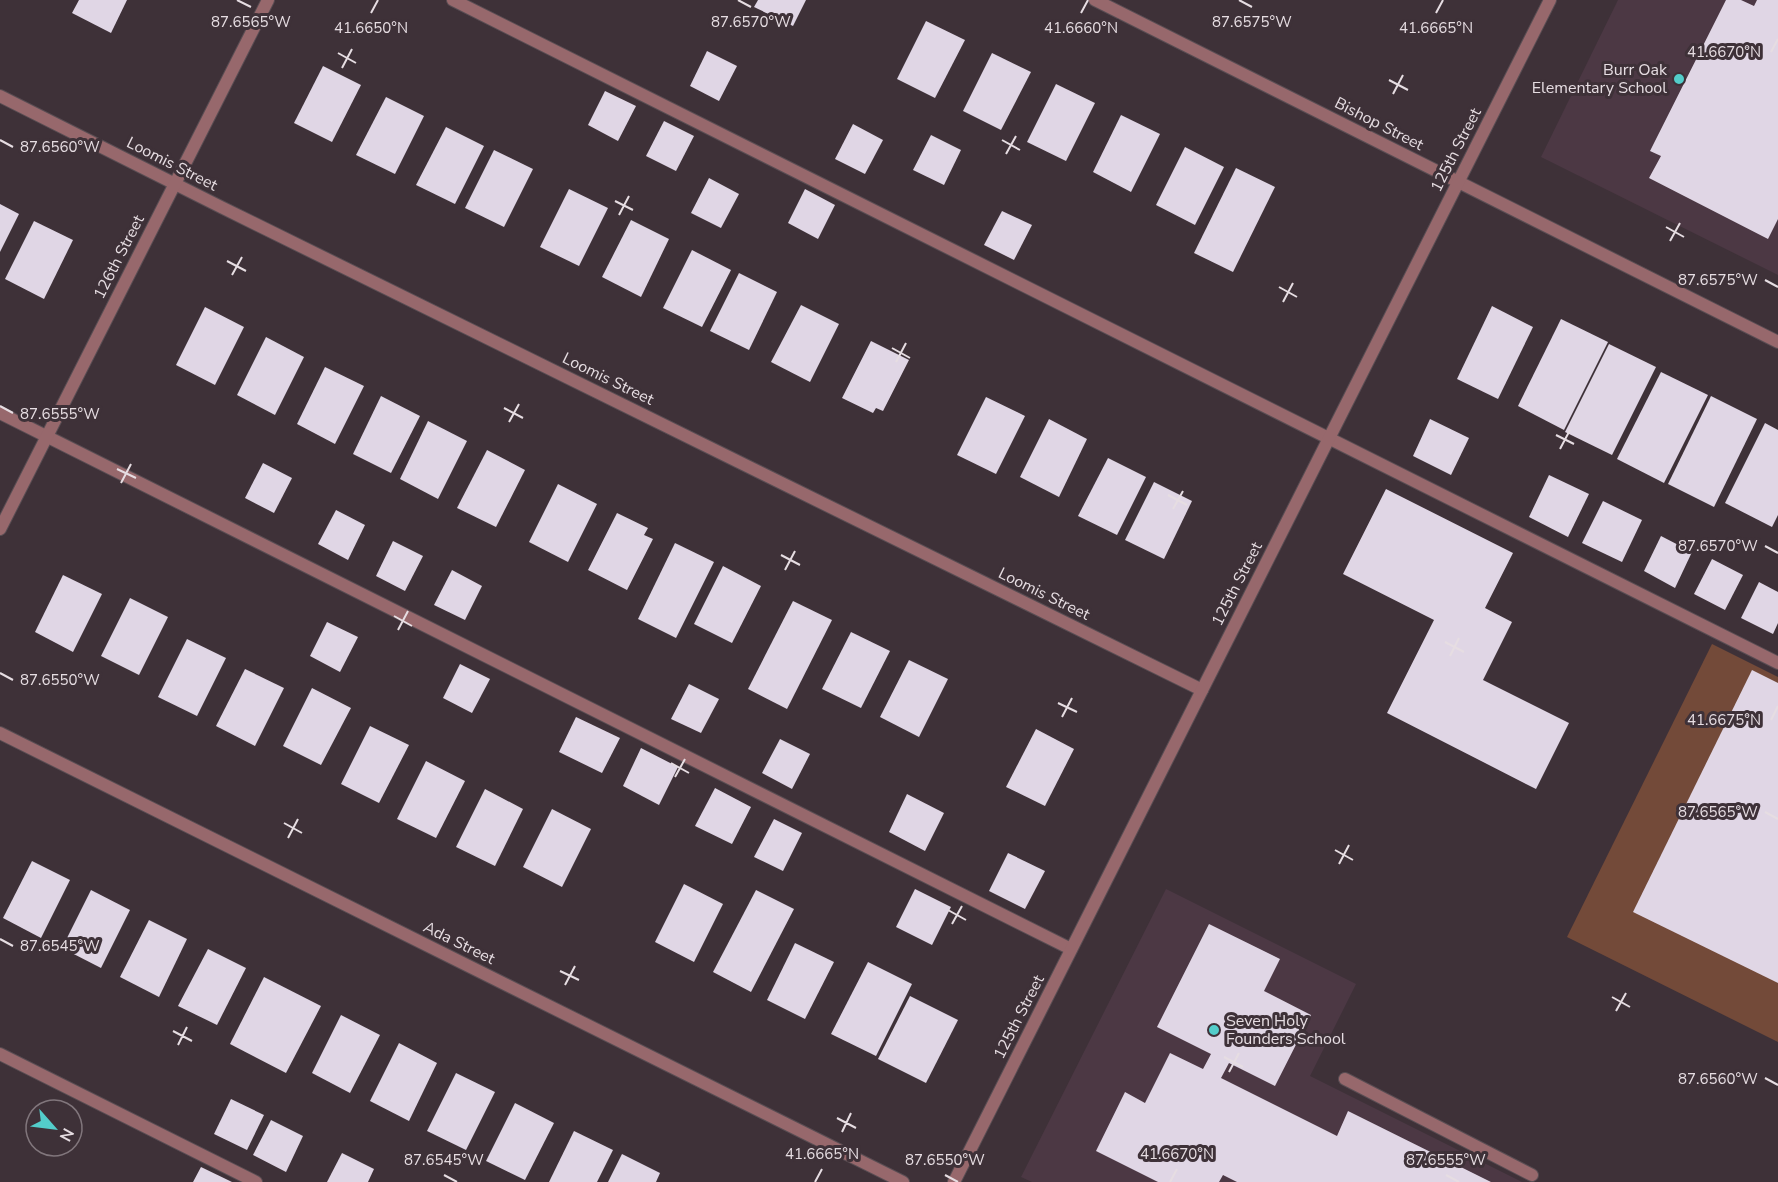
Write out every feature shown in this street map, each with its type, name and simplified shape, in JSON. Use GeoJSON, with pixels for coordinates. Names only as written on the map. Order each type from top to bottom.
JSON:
{"type":"FeatureCollection","features":[{"type":"Feature","properties":{"kind":"street","name":"126th Street"},"geometry":{"type":"LineString","coordinates":[[0,529],[268,0]]}},
{"type":"Feature","properties":{"kind":"street"},"geometry":{"type":"LineString","coordinates":[[453,0],[1778,663]]}},
{"type":"Feature","properties":{"kind":"street","name":"Bishop Street"},"geometry":{"type":"LineString","coordinates":[[1095,0],[1778,342]]}},
{"type":"Feature","properties":{"kind":"street","name":"125th Street"},"geometry":{"type":"LineString","coordinates":[[954,1182],[1550,0]]}},
{"type":"Feature","properties":{"kind":"street","name":"Loomis Street"},"geometry":{"type":"LineString","coordinates":[[0,96],[1202,690]]}},
{"type":"Feature","properties":{"kind":"street"},"geometry":{"type":"LineString","coordinates":[[0,413],[1071,949]]}},
{"type":"Feature","properties":{"kind":"street","name":"Ada Street"},"geometry":{"type":"LineString","coordinates":[[0,733],[903,1182]]}},
{"type":"Feature","properties":{"kind":"street"},"geometry":{"type":"LineString","coordinates":[[0,1054],[256,1182]]}},
{"type":"Feature","properties":{"kind":"street"},"geometry":{"type":"LineString","coordinates":[[1345,1079],[1532,1175]]}},
{"type":"Feature","properties":{"kind":"shaded area","name":"Burr Oak Elementary School"},"geometry":{"type":"Polygon","coordinates":[[[1618,0],[1778,0],[1778,275],[1541,157],[1618,0]]]}},
{"type":"Feature","properties":{"kind":"shaded area"},"geometry":{"type":"Polygon","coordinates":[[[1712,644],[1778,677],[1778,1042],[1567,937],[1712,644]]]}},
{"type":"Feature","properties":{"kind":"shaded area","name":"Seven Holy Founders School"},"geometry":{"type":"Polygon","coordinates":[[[1166,889],[1356,984],[1310,1076],[1522,1182],[1032,1182],[1021,1177],[1166,889]]]}},
{"type":"Feature","properties":{"kind":"building"},"geometry":{"type":"Polygon","coordinates":[[[79,0],[127,0],[111,33],[72,13],[79,0]]]}},
{"type":"Feature","properties":{"kind":"building"},"geometry":{"type":"Polygon","coordinates":[[[758,0],[806,0],[793,26],[754,7],[758,0]]]}},
{"type":"Feature","properties":{"kind":"building"},"geometry":{"type":"Polygon","coordinates":[[[1726,0],[1741,0],[1754,6],[1757,0],[1778,0],[1778,219],[1768,239],[1649,178],[1661,156],[1650,151],[1726,0]]]}},
{"type":"Feature","properties":{"kind":"building"},"geometry":{"type":"Polygon","coordinates":[[[926,21],[965,40],[935,98],[897,79],[926,21]]]}},
{"type":"Feature","properties":{"kind":"building"},"geometry":{"type":"Polygon","coordinates":[[[707,51],[737,66],[719,101],[690,86],[707,51]]]}},
{"type":"Feature","properties":{"kind":"building"},"geometry":{"type":"Polygon","coordinates":[[[992,53],[1031,72],[1001,130],[963,111],[992,53]]]}},
{"type":"Feature","properties":{"kind":"building"},"geometry":{"type":"Polygon","coordinates":[[[323,66],[361,85],[332,142],[294,123],[323,66]]]}},
{"type":"Feature","properties":{"kind":"building"},"geometry":{"type":"Polygon","coordinates":[[[1056,84],[1095,103],[1066,161],[1027,142],[1056,84]]]}},
{"type":"Feature","properties":{"kind":"building"},"geometry":{"type":"Polygon","coordinates":[[[605,91],[636,106],[618,141],[588,125],[605,91]]]}},
{"type":"Feature","properties":{"kind":"building"},"geometry":{"type":"Polygon","coordinates":[[[386,97],[424,116],[395,174],[356,155],[386,97]]]}},
{"type":"Feature","properties":{"kind":"building"},"geometry":{"type":"Polygon","coordinates":[[[1121,115],[1160,134],[1131,192],[1093,172],[1121,115]]]}},
{"type":"Feature","properties":{"kind":"building"},"geometry":{"type":"Polygon","coordinates":[[[664,121],[694,136],[676,171],[646,156],[664,121]]]}},
{"type":"Feature","properties":{"kind":"building"},"geometry":{"type":"Polygon","coordinates":[[[853,124],[883,140],[865,174],[835,159],[853,124]]]}},
{"type":"Feature","properties":{"kind":"building"},"geometry":{"type":"Polygon","coordinates":[[[446,127],[484,146],[455,204],[416,185],[446,127]]]}},
{"type":"Feature","properties":{"kind":"building"},"geometry":{"type":"Polygon","coordinates":[[[931,135],[961,150],[944,185],[913,170],[931,135]]]}},
{"type":"Feature","properties":{"kind":"building"},"geometry":{"type":"Polygon","coordinates":[[[1185,147],[1224,167],[1195,225],[1156,205],[1185,147]]]}},
{"type":"Feature","properties":{"kind":"building"},"geometry":{"type":"Polygon","coordinates":[[[494,150],[533,169],[504,227],[465,208],[494,150]]]}},
{"type":"Feature","properties":{"kind":"building"},"geometry":{"type":"Polygon","coordinates":[[[1236,168],[1275,187],[1233,272],[1194,253],[1236,168]]]}},
{"type":"Feature","properties":{"kind":"building"},"geometry":{"type":"Polygon","coordinates":[[[709,178],[739,194],[721,228],[691,213],[709,178]]]}},
{"type":"Feature","properties":{"kind":"building"},"geometry":{"type":"Polygon","coordinates":[[[569,189],[608,208],[579,266],[540,247],[569,189]]]}},
{"type":"Feature","properties":{"kind":"building"},"geometry":{"type":"Polygon","coordinates":[[[805,189],[835,205],[818,239],[788,223],[805,189]]]}},
{"type":"Feature","properties":{"kind":"building"},"geometry":{"type":"Polygon","coordinates":[[[0,204],[19,214],[0,252],[0,204]]]}},
{"type":"Feature","properties":{"kind":"building"},"geometry":{"type":"Polygon","coordinates":[[[1002,211],[1032,225],[1014,260],[984,245],[1002,211]]]}},
{"type":"Feature","properties":{"kind":"building"},"geometry":{"type":"Polygon","coordinates":[[[631,220],[669,239],[641,297],[602,277],[631,220]]]}},
{"type":"Feature","properties":{"kind":"building"},"geometry":{"type":"Polygon","coordinates":[[[34,221],[73,240],[44,299],[5,279],[34,221]]]}},
{"type":"Feature","properties":{"kind":"building"},"geometry":{"type":"Polygon","coordinates":[[[692,250],[731,270],[702,327],[663,308],[692,250]]]}},
{"type":"Feature","properties":{"kind":"building"},"geometry":{"type":"Polygon","coordinates":[[[739,273],[777,292],[749,350],[710,331],[739,273]]]}},
{"type":"Feature","properties":{"kind":"building"},"geometry":{"type":"Polygon","coordinates":[[[801,305],[839,324],[810,382],[771,362],[801,305]]]}},
{"type":"Feature","properties":{"kind":"building"},"geometry":{"type":"Polygon","coordinates":[[[1492,306],[1533,327],[1498,399],[1457,379],[1492,306]]]}},
{"type":"Feature","properties":{"kind":"building"},"geometry":{"type":"Polygon","coordinates":[[[205,307],[244,327],[215,385],[176,365],[205,307]]]}},
{"type":"Feature","properties":{"kind":"building"},"geometry":{"type":"Polygon","coordinates":[[[1561,319],[1608,342],[1564,430],[1518,406],[1561,319]]]}},
{"type":"Feature","properties":{"kind":"building"},"geometry":{"type":"Polygon","coordinates":[[[266,337],[304,357],[275,415],[237,395],[266,337]]]}},
{"type":"Feature","properties":{"kind":"building"},"geometry":{"type":"Polygon","coordinates":[[[871,341],[909,360],[883,411],[876,408],[873,413],[842,398],[871,341]]]}},
{"type":"Feature","properties":{"kind":"building"},"geometry":{"type":"Polygon","coordinates":[[[1609,344],[1656,367],[1612,455],[1565,432],[1609,344]]]}},
{"type":"Feature","properties":{"kind":"building"},"geometry":{"type":"Polygon","coordinates":[[[325,367],[364,386],[335,444],[297,424],[325,367]]]}},
{"type":"Feature","properties":{"kind":"building"},"geometry":{"type":"Polygon","coordinates":[[[1661,372],[1708,395],[1664,483],[1617,459],[1661,372]]]}},
{"type":"Feature","properties":{"kind":"building"},"geometry":{"type":"Polygon","coordinates":[[[381,396],[420,416],[391,473],[353,454],[381,396]]]}},
{"type":"Feature","properties":{"kind":"building"},"geometry":{"type":"Polygon","coordinates":[[[1711,396],[1757,419],[1714,507],[1668,484],[1711,396]]]}},
{"type":"Feature","properties":{"kind":"building"},"geometry":{"type":"Polygon","coordinates":[[[986,397],[1025,416],[996,474],[957,455],[986,397]]]}},
{"type":"Feature","properties":{"kind":"building"},"geometry":{"type":"Polygon","coordinates":[[[1049,419],[1087,439],[1059,497],[1020,477],[1049,419]]]}},
{"type":"Feature","properties":{"kind":"building"},"geometry":{"type":"Polygon","coordinates":[[[1430,419],[1469,438],[1451,475],[1413,456],[1430,419]]]}},
{"type":"Feature","properties":{"kind":"building"},"geometry":{"type":"Polygon","coordinates":[[[428,421],[467,441],[438,499],[400,479],[428,421]]]}},
{"type":"Feature","properties":{"kind":"building"},"geometry":{"type":"Polygon","coordinates":[[[1765,423],[1778,430],[1778,515],[1772,527],[1725,503],[1765,423]]]}},
{"type":"Feature","properties":{"kind":"building"},"geometry":{"type":"Polygon","coordinates":[[[487,450],[525,470],[496,527],[457,508],[487,450]]]}},
{"type":"Feature","properties":{"kind":"building"},"geometry":{"type":"Polygon","coordinates":[[[1108,458],[1146,477],[1117,535],[1078,516],[1108,458]]]}},
{"type":"Feature","properties":{"kind":"building"},"geometry":{"type":"Polygon","coordinates":[[[263,463],[292,478],[274,513],[245,498],[263,463]]]}},
{"type":"Feature","properties":{"kind":"building"},"geometry":{"type":"Polygon","coordinates":[[[1549,475],[1589,494],[1568,537],[1529,517],[1549,475]]]}},
{"type":"Feature","properties":{"kind":"building"},"geometry":{"type":"Polygon","coordinates":[[[1154,482],[1192,501],[1164,559],[1125,540],[1154,482]]]}},
{"type":"Feature","properties":{"kind":"building"},"geometry":{"type":"Polygon","coordinates":[[[558,484],[597,504],[568,562],[529,542],[558,484]]]}},
{"type":"Feature","properties":{"kind":"building"},"geometry":{"type":"Polygon","coordinates":[[[1386,489],[1513,553],[1485,608],[1512,622],[1483,680],[1569,723],[1536,789],[1387,713],[1434,620],[1343,574],[1386,489]]]}},
{"type":"Feature","properties":{"kind":"building"},"geometry":{"type":"Polygon","coordinates":[[[1603,501],[1642,520],[1622,562],[1582,543],[1603,501]]]}},
{"type":"Feature","properties":{"kind":"building"},"geometry":{"type":"Polygon","coordinates":[[[336,510],[365,525],[348,560],[318,544],[336,510]]]}},
{"type":"Feature","properties":{"kind":"building"},"geometry":{"type":"Polygon","coordinates":[[[617,513],[648,528],[644,535],[653,539],[627,590],[588,570],[617,513]]]}},
{"type":"Feature","properties":{"kind":"building"},"geometry":{"type":"Polygon","coordinates":[[[1661,536],[1692,552],[1675,588],[1644,571],[1661,536]]]}},
{"type":"Feature","properties":{"kind":"building"},"geometry":{"type":"Polygon","coordinates":[[[393,541],[423,556],[405,591],[376,576],[393,541]]]}},
{"type":"Feature","properties":{"kind":"building"},"geometry":{"type":"Polygon","coordinates":[[[675,543],[714,562],[676,638],[638,619],[675,543]]]}},
{"type":"Feature","properties":{"kind":"building"},"geometry":{"type":"Polygon","coordinates":[[[1712,559],[1743,575],[1725,610],[1694,594],[1712,559]]]}},
{"type":"Feature","properties":{"kind":"building"},"geometry":{"type":"Polygon","coordinates":[[[723,566],[761,586],[732,643],[694,624],[723,566]]]}},
{"type":"Feature","properties":{"kind":"building"},"geometry":{"type":"Polygon","coordinates":[[[452,570],[482,586],[465,620],[434,605],[452,570]]]}},
{"type":"Feature","properties":{"kind":"building"},"geometry":{"type":"Polygon","coordinates":[[[63,575],[102,594],[73,652],[35,632],[63,575]]]}},
{"type":"Feature","properties":{"kind":"building"},"geometry":{"type":"Polygon","coordinates":[[[1759,582],[1778,592],[1778,623],[1773,634],[1741,618],[1759,582]]]}},
{"type":"Feature","properties":{"kind":"building"},"geometry":{"type":"Polygon","coordinates":[[[130,598],[168,617],[139,675],[101,656],[130,598]]]}},
{"type":"Feature","properties":{"kind":"building"},"geometry":{"type":"Polygon","coordinates":[[[793,601],[832,620],[787,709],[748,689],[793,601]]]}},
{"type":"Feature","properties":{"kind":"building"},"geometry":{"type":"Polygon","coordinates":[[[327,622],[358,637],[340,672],[310,656],[327,622]]]}},
{"type":"Feature","properties":{"kind":"building"},"geometry":{"type":"Polygon","coordinates":[[[851,632],[890,651],[861,708],[822,689],[851,632]]]}},
{"type":"Feature","properties":{"kind":"building"},"geometry":{"type":"Polygon","coordinates":[[[187,639],[226,658],[197,716],[158,697],[187,639]]]}},
{"type":"Feature","properties":{"kind":"building"},"geometry":{"type":"Polygon","coordinates":[[[909,660],[948,679],[919,737],[880,717],[909,660]]]}},
{"type":"Feature","properties":{"kind":"building"},"geometry":{"type":"Polygon","coordinates":[[[460,664],[490,679],[472,713],[443,698],[460,664]]]}},
{"type":"Feature","properties":{"kind":"building"},"geometry":{"type":"Polygon","coordinates":[[[245,669],[284,688],[255,746],[216,726],[245,669]]]}},
{"type":"Feature","properties":{"kind":"building"},"geometry":{"type":"Polygon","coordinates":[[[1752,670],[1778,683],[1778,983],[1633,912],[1752,670]]]}},
{"type":"Feature","properties":{"kind":"building"},"geometry":{"type":"Polygon","coordinates":[[[689,684],[719,699],[701,733],[671,719],[689,684]]]}},
{"type":"Feature","properties":{"kind":"building"},"geometry":{"type":"Polygon","coordinates":[[[312,688],[351,708],[321,765],[283,746],[312,688]]]}},
{"type":"Feature","properties":{"kind":"building"},"geometry":{"type":"Polygon","coordinates":[[[576,717],[620,738],[602,773],[559,752],[576,717]]]}},
{"type":"Feature","properties":{"kind":"building"},"geometry":{"type":"Polygon","coordinates":[[[370,726],[409,745],[379,803],[341,784],[370,726]]]}},
{"type":"Feature","properties":{"kind":"building"},"geometry":{"type":"Polygon","coordinates":[[[1036,729],[1074,749],[1045,806],[1006,787],[1036,729]]]}},
{"type":"Feature","properties":{"kind":"building"},"geometry":{"type":"Polygon","coordinates":[[[780,739],[810,754],[792,789],[762,773],[780,739]]]}},
{"type":"Feature","properties":{"kind":"building"},"geometry":{"type":"Polygon","coordinates":[[[641,748],[678,767],[659,805],[623,786],[641,748]]]}},
{"type":"Feature","properties":{"kind":"building"},"geometry":{"type":"Polygon","coordinates":[[[426,761],[465,781],[436,838],[397,819],[426,761]]]}},
{"type":"Feature","properties":{"kind":"building"},"geometry":{"type":"Polygon","coordinates":[[[715,788],[751,807],[732,844],[695,826],[715,788]]]}},
{"type":"Feature","properties":{"kind":"building"},"geometry":{"type":"Polygon","coordinates":[[[485,789],[523,809],[495,866],[456,847],[485,789]]]}},
{"type":"Feature","properties":{"kind":"building"},"geometry":{"type":"Polygon","coordinates":[[[907,794],[944,813],[925,851],[889,832],[907,794]]]}},
{"type":"Feature","properties":{"kind":"building"},"geometry":{"type":"Polygon","coordinates":[[[552,809],[591,829],[562,887],[523,867],[552,809]]]}},
{"type":"Feature","properties":{"kind":"building"},"geometry":{"type":"Polygon","coordinates":[[[774,819],[802,833],[783,871],[754,857],[774,819]]]}},
{"type":"Feature","properties":{"kind":"building"},"geometry":{"type":"Polygon","coordinates":[[[1008,853],[1045,871],[1025,909],[989,891],[1008,853]]]}},
{"type":"Feature","properties":{"kind":"building"},"geometry":{"type":"Polygon","coordinates":[[[32,861],[70,880],[41,938],[3,918],[32,861]]]}},
{"type":"Feature","properties":{"kind":"building"},"geometry":{"type":"Polygon","coordinates":[[[684,884],[723,904],[694,962],[655,942],[684,884]]]}},
{"type":"Feature","properties":{"kind":"building"},"geometry":{"type":"Polygon","coordinates":[[[915,889],[951,907],[932,945],[896,927],[915,889]]]}},
{"type":"Feature","properties":{"kind":"building"},"geometry":{"type":"Polygon","coordinates":[[[91,890],[130,910],[101,968],[62,948],[91,890]]]}},
{"type":"Feature","properties":{"kind":"building"},"geometry":{"type":"Polygon","coordinates":[[[756,890],[794,909],[751,992],[713,972],[756,890]]]}},
{"type":"Feature","properties":{"kind":"building"},"geometry":{"type":"Polygon","coordinates":[[[149,920],[187,939],[159,997],[120,977],[149,920]]]}},
{"type":"Feature","properties":{"kind":"building"},"geometry":{"type":"Polygon","coordinates":[[[1209,924],[1280,959],[1264,991],[1311,1015],[1275,1086],[1229,1063],[1221,1078],[1337,1136],[1348,1111],[1491,1182],[1237,1182],[1223,1175],[1219,1182],[1158,1182],[1096,1151],[1125,1092],[1145,1103],[1170,1053],[1203,1069],[1211,1054],[1157,1027],[1209,924]]]}},
{"type":"Feature","properties":{"kind":"building"},"geometry":{"type":"Polygon","coordinates":[[[795,943],[834,962],[805,1019],[767,1000],[795,943]]]}},
{"type":"Feature","properties":{"kind":"building"},"geometry":{"type":"Polygon","coordinates":[[[208,949],[246,968],[217,1025],[178,1006],[208,949]]]}},
{"type":"Feature","properties":{"kind":"building"},"geometry":{"type":"Polygon","coordinates":[[[868,962],[912,984],[876,1056],[831,1034],[868,962]]]}},
{"type":"Feature","properties":{"kind":"building"},"geometry":{"type":"Polygon","coordinates":[[[264,977],[321,1006],[286,1073],[230,1044],[264,977]]]}},
{"type":"Feature","properties":{"kind":"building"},"geometry":{"type":"Polygon","coordinates":[[[910,996],[958,1020],[926,1083],[878,1059],[910,996]]]}},
{"type":"Feature","properties":{"kind":"building"},"geometry":{"type":"Polygon","coordinates":[[[341,1015],[380,1035],[350,1093],[312,1073],[341,1015]]]}},
{"type":"Feature","properties":{"kind":"building"},"geometry":{"type":"Polygon","coordinates":[[[399,1043],[437,1063],[409,1121],[370,1101],[399,1043]]]}},
{"type":"Feature","properties":{"kind":"building"},"geometry":{"type":"Polygon","coordinates":[[[456,1073],[495,1092],[466,1150],[427,1131],[456,1073]]]}},
{"type":"Feature","properties":{"kind":"building"},"geometry":{"type":"Polygon","coordinates":[[[231,1099],[264,1115],[247,1150],[214,1134],[231,1099]]]}},
{"type":"Feature","properties":{"kind":"building"},"geometry":{"type":"Polygon","coordinates":[[[515,1103],[554,1123],[525,1180],[486,1161],[515,1103]]]}},
{"type":"Feature","properties":{"kind":"building"},"geometry":{"type":"Polygon","coordinates":[[[271,1120],[303,1136],[286,1172],[253,1155],[271,1120]]]}},
{"type":"Feature","properties":{"kind":"building"},"geometry":{"type":"Polygon","coordinates":[[[574,1131],[613,1150],[597,1182],[549,1182],[574,1131]]]}},
{"type":"Feature","properties":{"kind":"building"},"geometry":{"type":"Polygon","coordinates":[[[342,1153],[374,1169],[368,1182],[327,1182],[342,1153]]]}},
{"type":"Feature","properties":{"kind":"building"},"geometry":{"type":"Polygon","coordinates":[[[622,1154],[660,1173],[656,1182],[608,1182],[622,1154]]]}},
{"type":"Feature","properties":{"kind":"building"},"geometry":{"type":"Polygon","coordinates":[[[201,1167],[232,1182],[193,1182],[201,1167]]]}},
{"type":"Feature","properties":{"kind":"place","name":"Burr Oak Elementary School"},"geometry":{"type":"Point","coordinates":[1679,79]}},
{"type":"Feature","properties":{"kind":"place","name":"Seven Holy Founders School"},"geometry":{"type":"Point","coordinates":[1214,1030]}}]}
